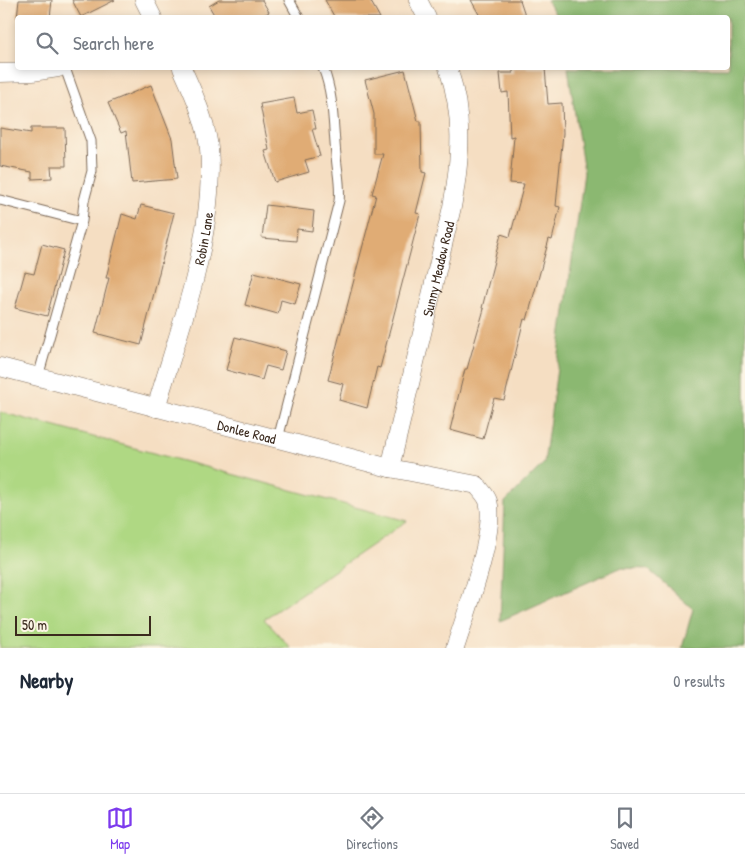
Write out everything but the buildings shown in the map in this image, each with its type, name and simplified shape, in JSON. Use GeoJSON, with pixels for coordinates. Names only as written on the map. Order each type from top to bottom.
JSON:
{"type":"FeatureCollection","features":[{"type":"Feature","properties":{"kind":"street"},"geometry":{"type":"LineString","coordinates":[[144,0],[151,15]]}},
{"type":"Feature","properties":{"kind":"street"},"geometry":{"type":"LineString","coordinates":[[418,0],[426,15]]}},
{"type":"Feature","properties":{"kind":"street"},"geometry":{"type":"LineString","coordinates":[[0,73],[45,70]]}},
{"type":"Feature","properties":{"kind":"street","name":"Robin Lane"},"geometry":{"type":"LineString","coordinates":[[156,408],[201,255],[207,218],[210,174],[208,136],[197,102],[183,70]]}},
{"type":"Feature","properties":{"kind":"street","name":"Sunny Meadow Road"},"geometry":{"type":"LineString","coordinates":[[390,468],[452,207],[457,177],[460,129],[453,84],[449,70]]}},
{"type":"Feature","properties":{"kind":"street","name":"Donlee Road"},"geometry":{"type":"LineString","coordinates":[[0,367],[390,468],[477,485],[488,501],[490,521],[487,540],[455,648]]}},
{"type":"Feature","properties":{"kind":"lane"},"geometry":{"type":"LineString","coordinates":[[289,0],[297,15]]}},
{"type":"Feature","properties":{"kind":"lane"},"geometry":{"type":"LineString","coordinates":[[38,377],[82,221],[84,201],[92,171],[91,141],[66,70]]}},
{"type":"Feature","properties":{"kind":"lane"},"geometry":{"type":"LineString","coordinates":[[278,439],[339,201],[340,187],[331,97],[324,70]]}},
{"type":"Feature","properties":{"kind":"lane"},"geometry":{"type":"LineString","coordinates":[[0,200],[82,221]]}},
{"type":"Feature","properties":{"kind":"green space"},"geometry":{"type":"Polygon","coordinates":[[[547,0],[745,0],[745,648],[682,648],[693,609],[648,569],[620,568],[500,621],[505,502],[544,463],[584,173],[568,70],[730,70],[730,15],[556,15],[547,0]]]}},
{"type":"Feature","properties":{"kind":"green space"},"geometry":{"type":"Polygon","coordinates":[[[0,412],[407,521],[264,619],[291,648],[0,648],[0,412]]]}}]}
